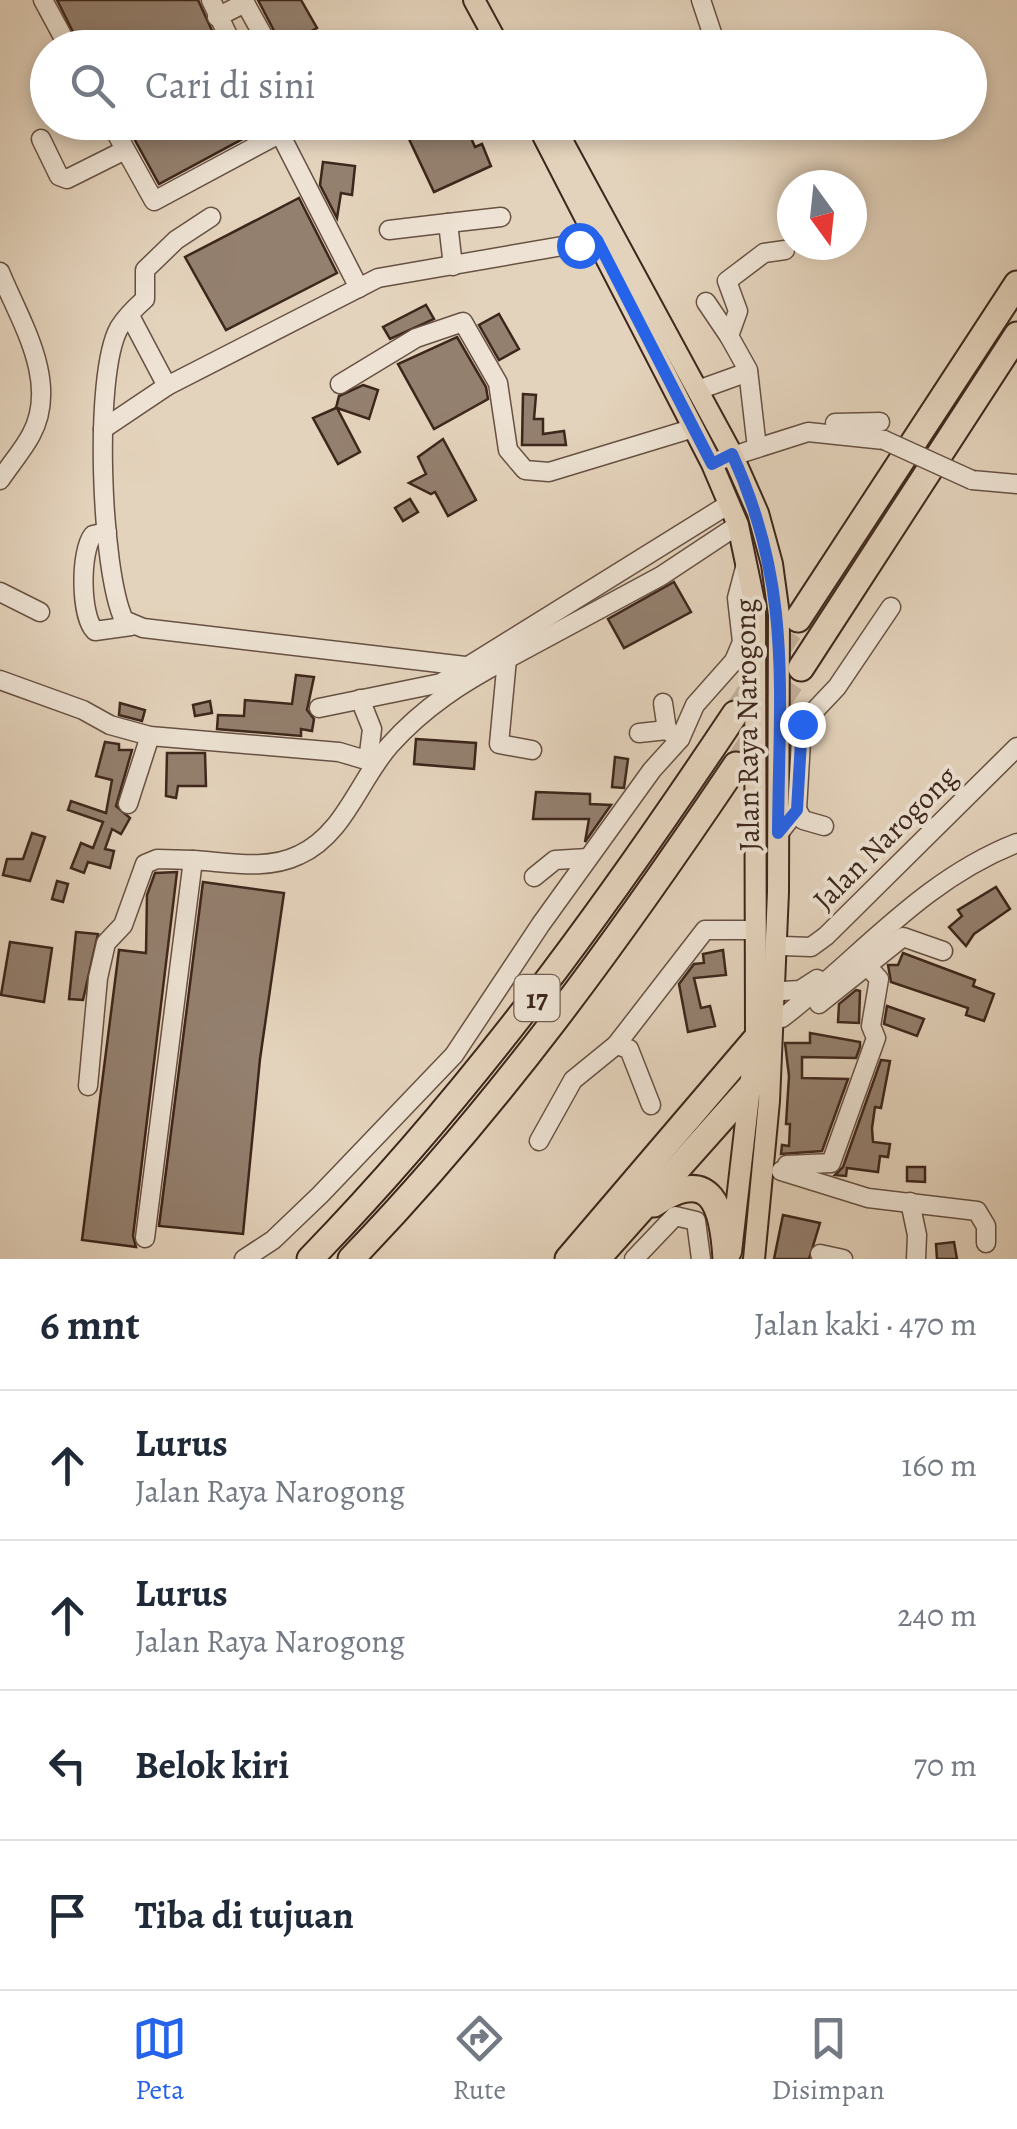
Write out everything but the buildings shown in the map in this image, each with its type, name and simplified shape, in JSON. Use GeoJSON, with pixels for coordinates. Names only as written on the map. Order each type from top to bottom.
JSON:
{"type":"FeatureCollection","features":[{"type":"Feature","properties":{"kind":"highway"},"geometry":{"type":"LineString","coordinates":[[798,619],[1017,284]]}},
{"type":"Feature","properties":{"kind":"highway"},"geometry":{"type":"LineString","coordinates":[[801,668],[1017,335]]}},
{"type":"Feature","properties":{"kind":"highway","name":"17"},"geometry":{"type":"LineString","coordinates":[[310,1259],[419,1144],[561,968],[735,714]]}},
{"type":"Feature","properties":{"kind":"highway","name":"17"},"geometry":{"type":"LineString","coordinates":[[351,1259],[441,1162],[585,985],[736,764]]}},
{"type":"Feature","properties":{"kind":"highway"},"geometry":{"type":"LineString","coordinates":[[568,1259],[773,1032]]}},
{"type":"Feature","properties":{"kind":"highway"},"geometry":{"type":"LineString","coordinates":[[598,1259],[761,1085]]}},
{"type":"Feature","properties":{"kind":"highway"},"geometry":{"type":"LineString","coordinates":[[634,1217],[675,1189],[692,1188],[706,1193],[724,1216],[728,1259]]}},
{"type":"Feature","properties":{"kind":"highway"},"geometry":{"type":"LineString","coordinates":[[297,1259],[350,1218]]}},
{"type":"Feature","properties":{"kind":"main road"},"geometry":{"type":"LineString","coordinates":[[474,0],[490,30]]}},
{"type":"Feature","properties":{"kind":"main road","name":"Jalan Raya Narogong"},"geometry":{"type":"LineString","coordinates":[[545,140],[712,464],[738,525],[747,560],[758,650],[756,930],[773,1032]]}},
{"type":"Feature","properties":{"kind":"main road","name":"Jalan Raya Narogong"},"geometry":{"type":"LineString","coordinates":[[562,140],[732,454],[758,513],[779,615],[773,1032],[728,1259]]}},
{"type":"Feature","properties":{"kind":"main road"},"geometry":{"type":"LineString","coordinates":[[761,1208],[778,1170],[773,1032],[782,990],[778,892]]}},
{"type":"Feature","properties":{"kind":"main road","name":"Jalan Raya Narogong"},"geometry":{"type":"LineString","coordinates":[[754,1259],[761,1208],[761,1085]]}},
{"type":"Feature","properties":{"kind":"street"},"geometry":{"type":"LineString","coordinates":[[43,0],[59,30]]}},
{"type":"Feature","properties":{"kind":"street"},"geometry":{"type":"LineString","coordinates":[[701,0],[711,30]]}},
{"type":"Feature","properties":{"kind":"street"},"geometry":{"type":"LineString","coordinates":[[225,30],[211,4],[245,3],[260,30]]}},
{"type":"Feature","properties":{"kind":"street"},"geometry":{"type":"LineString","coordinates":[[41,140],[59,176],[68,179],[125,150]]}},
{"type":"Feature","properties":{"kind":"street"},"geometry":{"type":"LineString","coordinates":[[120,140],[152,199],[158,200],[257,140]]}},
{"type":"Feature","properties":{"kind":"street"},"geometry":{"type":"LineString","coordinates":[[283,140],[359,288]]}},
{"type":"Feature","properties":{"kind":"street"},"geometry":{"type":"LineString","coordinates":[[131,626],[117,606],[107,532],[103,429],[118,330],[145,299],[145,270],[176,240],[210,217]]}},
{"type":"Feature","properties":{"kind":"street"},"geometry":{"type":"LineString","coordinates":[[390,230],[501,218]]}},
{"type":"Feature","properties":{"kind":"street"},"geometry":{"type":"LineString","coordinates":[[448,223],[453,266]]}},
{"type":"Feature","properties":{"kind":"street"},"geometry":{"type":"LineString","coordinates":[[103,429],[167,386],[378,278],[597,240]]}},
{"type":"Feature","properties":{"kind":"street"},"geometry":{"type":"LineString","coordinates":[[729,336],[738,311],[728,278],[764,253],[777,251]]}},
{"type":"Feature","properties":{"kind":"street"},"geometry":{"type":"LineString","coordinates":[[0,272],[38,363],[42,400],[33,432],[0,480]]}},
{"type":"Feature","properties":{"kind":"street"},"geometry":{"type":"LineString","coordinates":[[706,302],[748,372],[757,448]]}},
{"type":"Feature","properties":{"kind":"street"},"geometry":{"type":"LineString","coordinates":[[130,316],[167,386]]}},
{"type":"Feature","properties":{"kind":"street"},"geometry":{"type":"LineString","coordinates":[[340,384],[416,338],[463,322],[498,383],[508,450],[525,470],[549,472],[694,428]]}},
{"type":"Feature","properties":{"kind":"street"},"geometry":{"type":"LineString","coordinates":[[698,390],[748,372]]}},
{"type":"Feature","properties":{"kind":"street"},"geometry":{"type":"LineString","coordinates":[[712,464],[732,454],[808,432],[882,431],[972,480],[1017,484]]}},
{"type":"Feature","properties":{"kind":"street"},"geometry":{"type":"LineString","coordinates":[[319,708],[441,683],[730,504]]}},
{"type":"Feature","properties":{"kind":"street"},"geometry":{"type":"LineString","coordinates":[[88,1086],[98,978],[106,943],[123,925],[145,864],[158,859],[268,865],[296,857],[325,836],[356,799],[372,762],[456,685],[662,576],[738,525]]}},
{"type":"Feature","properties":{"kind":"street"},"geometry":{"type":"LineString","coordinates":[[107,532],[93,535],[86,546],[88,620],[95,630],[131,626],[465,666]]}},
{"type":"Feature","properties":{"kind":"street"},"geometry":{"type":"LineString","coordinates":[[244,1259],[273,1240],[308,1206],[454,1055],[695,705],[734,661],[742,642],[738,598],[747,560]]}},
{"type":"Feature","properties":{"kind":"street"},"geometry":{"type":"LineString","coordinates":[[0,592],[40,612]]}},
{"type":"Feature","properties":{"kind":"street"},"geometry":{"type":"LineString","coordinates":[[824,826],[803,820],[797,810],[802,724],[837,687],[891,608]]}},
{"type":"Feature","properties":{"kind":"street"},"geometry":{"type":"LineString","coordinates":[[734,661],[758,650]]}},
{"type":"Feature","properties":{"kind":"street"},"geometry":{"type":"LineString","coordinates":[[507,659],[499,744],[532,750]]}},
{"type":"Feature","properties":{"kind":"street"},"geometry":{"type":"LineString","coordinates":[[0,680],[83,710],[110,725],[150,736],[340,752],[372,762]]}},
{"type":"Feature","properties":{"kind":"street"},"geometry":{"type":"LineString","coordinates":[[360,699],[372,729],[372,762]]}},
{"type":"Feature","properties":{"kind":"street"},"geometry":{"type":"LineString","coordinates":[[664,703],[674,735]]}},
{"type":"Feature","properties":{"kind":"street"},"geometry":{"type":"LineString","coordinates":[[639,733],[674,735]]}},
{"type":"Feature","properties":{"kind":"street"},"geometry":{"type":"LineString","coordinates":[[128,804],[150,736]]}},
{"type":"Feature","properties":{"kind":"street","name":"Jalan Narogong"},"geometry":{"type":"LineString","coordinates":[[782,946],[811,948],[826,936],[1017,747]]}},
{"type":"Feature","properties":{"kind":"street"},"geometry":{"type":"LineString","coordinates":[[778,833],[797,810]]}},
{"type":"Feature","properties":{"kind":"street"},"geometry":{"type":"LineString","coordinates":[[773,1032],[864,957],[950,875],[1017,843]]}},
{"type":"Feature","properties":{"kind":"street"},"geometry":{"type":"LineString","coordinates":[[534,877],[555,860],[588,858]]}},
{"type":"Feature","properties":{"kind":"street"},"geometry":{"type":"LineString","coordinates":[[145,1238],[193,860]]}},
{"type":"Feature","properties":{"kind":"street"},"geometry":{"type":"LineString","coordinates":[[539,1140],[573,1080],[616,1045],[705,930],[756,930]]}},
{"type":"Feature","properties":{"kind":"street"},"geometry":{"type":"LineString","coordinates":[[782,990],[800,990],[903,937],[943,951]]}},
{"type":"Feature","properties":{"kind":"street"},"geometry":{"type":"LineString","coordinates":[[778,1170],[831,1164],[842,1141],[875,1046],[871,1026],[879,979],[864,957]]}},
{"type":"Feature","properties":{"kind":"street"},"geometry":{"type":"LineString","coordinates":[[616,1045],[630,1049],[651,1105]]}},
{"type":"Feature","properties":{"kind":"street"},"geometry":{"type":"LineString","coordinates":[[778,1170],[868,1198],[977,1211],[986,1226],[986,1243]]}},
{"type":"Feature","properties":{"kind":"street"},"geometry":{"type":"LineString","coordinates":[[910,1202],[918,1234],[916,1259]]}},
{"type":"Feature","properties":{"kind":"street"},"geometry":{"type":"LineString","coordinates":[[634,1259],[675,1216],[682,1214],[696,1222],[701,1259]]}},
{"type":"Feature","properties":{"kind":"street"},"geometry":{"type":"LineString","coordinates":[[820,1254],[843,1259]]}},
{"type":"Feature","properties":{"kind":"tunnel"},"geometry":{"type":"LineString","coordinates":[[735,714],[798,619]]}},
{"type":"Feature","properties":{"kind":"tunnel"},"geometry":{"type":"LineString","coordinates":[[736,765],[801,668]]}},
{"type":"Feature","properties":{"kind":"route"},"geometry":{"type":"LineString","coordinates":[[579,245],[597,240],[712,464],[732,454],[758,513],[772,564],[779,615],[778,833],[797,810],[802,724]]}}]}
